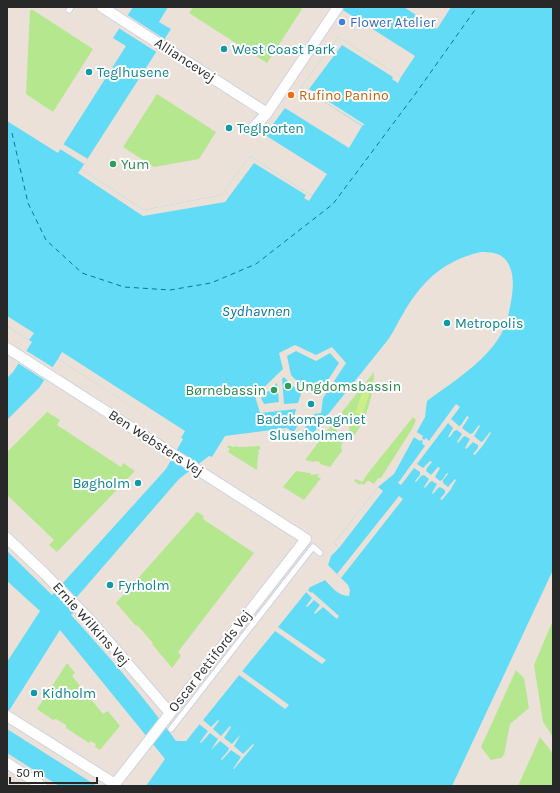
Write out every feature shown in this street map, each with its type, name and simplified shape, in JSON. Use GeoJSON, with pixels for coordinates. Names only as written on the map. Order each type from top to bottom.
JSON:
{"type":"FeatureCollection","features":[{"type":"Feature","properties":{"kind":"street","name":"Alliancevej"},"geometry":{"type":"LineString","coordinates":[[102,7],[267,113]]}},
{"type":"Feature","properties":{"kind":"street"},"geometry":{"type":"LineString","coordinates":[[254,127],[267,113],[336,10]]}},
{"type":"Feature","properties":{"kind":"street","name":"Ben Websters Vej"},"geometry":{"type":"LineString","coordinates":[[8,349],[306,539]]}},
{"type":"Feature","properties":{"kind":"street","name":"Ernie Wilkins Vej"},"geometry":{"type":"LineString","coordinates":[[7,538],[91,621],[168,716]]}},
{"type":"Feature","properties":{"kind":"street","name":"Oscar Pettifords Vej"},"geometry":{"type":"LineString","coordinates":[[7,716],[115,784],[306,539]]}},
{"type":"Feature","properties":{"kind":"street"},"geometry":{"type":"LineString","coordinates":[[7,763],[42,786]]}},
{"type":"Feature","properties":{"kind":"lane"},"geometry":{"type":"LineString","coordinates":[[171,729],[313,547],[320,553]]}},
{"type":"Feature","properties":{"kind":"green space"},"geometry":{"type":"Polygon","coordinates":[[[193,7],[299,7],[302,9],[267,63],[189,13],[193,7]]]}},
{"type":"Feature","properties":{"kind":"green space"},"geometry":{"type":"Polygon","coordinates":[[[30,10],[33,10],[93,49],[53,112],[26,94],[30,10]]]}},
{"type":"Feature","properties":{"kind":"green space"},"geometry":{"type":"Polygon","coordinates":[[[157,94],[216,132],[199,159],[154,167],[123,147],[157,94]]]}},
{"type":"Feature","properties":{"kind":"green space"},"geometry":{"type":"Polygon","coordinates":[[[374,372],[369,406],[363,421],[354,436],[352,432],[350,435],[349,426],[347,426],[342,412],[374,372]]]}},
{"type":"Feature","properties":{"kind":"green space"},"geometry":{"type":"Polygon","coordinates":[[[364,388],[371,390],[362,415],[355,413],[364,388]]]}},
{"type":"Feature","properties":{"kind":"green space"},"geometry":{"type":"Polygon","coordinates":[[[47,412],[60,420],[57,425],[121,467],[123,463],[135,471],[57,552],[49,545],[54,540],[7,495],[7,452],[47,412]]]}},
{"type":"Feature","properties":{"kind":"green space"},"geometry":{"type":"Polygon","coordinates":[[[413,417],[416,420],[412,429],[381,478],[378,478],[374,484],[367,481],[364,485],[361,483],[360,485],[354,481],[355,479],[363,482],[365,477],[413,417]]]}},
{"type":"Feature","properties":{"kind":"green space"},"geometry":{"type":"Polygon","coordinates":[[[333,423],[343,443],[341,446],[342,451],[330,467],[320,464],[320,462],[305,460],[333,423]]]}},
{"type":"Feature","properties":{"kind":"green space"},"geometry":{"type":"Polygon","coordinates":[[[260,446],[260,450],[258,450],[257,470],[228,452],[230,449],[227,447],[260,446]]]}},
{"type":"Feature","properties":{"kind":"green space"},"geometry":{"type":"Polygon","coordinates":[[[296,471],[310,473],[311,475],[320,474],[317,477],[321,478],[304,500],[283,487],[296,471]]]}},
{"type":"Feature","properties":{"kind":"green space"},"geometry":{"type":"Polygon","coordinates":[[[197,512],[204,516],[203,519],[254,553],[178,652],[181,656],[172,668],[152,644],[153,643],[116,603],[197,512]]]}},
{"type":"Feature","properties":{"kind":"green space"},"geometry":{"type":"Polygon","coordinates":[[[553,620],[553,737],[543,722],[534,665],[553,620]]]}},
{"type":"Feature","properties":{"kind":"green space"},"geometry":{"type":"Polygon","coordinates":[[[67,663],[75,673],[72,676],[103,714],[108,711],[120,726],[100,750],[95,747],[96,744],[90,741],[89,743],[66,728],[66,725],[56,719],[53,720],[37,709],[67,663]]]}},
{"type":"Feature","properties":{"kind":"green space"},"geometry":{"type":"Polygon","coordinates":[[[516,670],[524,678],[529,708],[510,724],[504,755],[501,758],[491,760],[481,747],[516,670]]]}},
{"type":"Feature","properties":{"kind":"green space"},"geometry":{"type":"Polygon","coordinates":[[[540,737],[552,752],[553,751],[553,786],[518,786],[540,737]]]}},
{"type":"Feature","properties":{"kind":"water","name":"Sydhavnen"},"geometry":{"type":"Polygon","coordinates":[[[133,7],[168,7],[159,22],[171,29],[81,169],[144,210],[221,195],[250,156],[312,196],[327,174],[265,135],[285,108],[349,148],[362,126],[301,87],[338,37],[401,77],[415,56],[338,7],[404,7],[437,29],[451,7],[553,7],[553,570],[452,786],[146,786],[165,759],[60,630],[7,714],[7,662],[40,611],[7,581],[7,551],[52,595],[166,469],[183,439],[58,359],[39,388],[7,420],[7,378],[13,372],[32,342],[7,326],[7,121],[58,153],[126,46],[113,38],[133,7]],[[481,252],[456,261],[445,267],[426,282],[410,302],[387,341],[306,442],[287,428],[225,436],[212,457],[209,456],[179,479],[76,598],[82,604],[71,615],[125,676],[176,741],[181,737],[186,741],[310,587],[325,580],[338,593],[349,596],[350,590],[348,585],[328,565],[331,556],[339,548],[334,543],[378,487],[394,474],[425,417],[427,401],[467,372],[486,355],[494,346],[505,326],[512,295],[512,274],[508,263],[502,256],[493,253],[481,252]]]}},
{"type":"Feature","properties":{"kind":"water"},"geometry":{"type":"Polygon","coordinates":[[[7,729],[97,786],[59,786],[7,753],[7,729]]]}},
{"type":"Feature","properties":{"kind":"pier"},"geometry":{"type":"Polygon","coordinates":[[[126,14],[166,40],[158,53],[117,27],[126,14]]]}},
{"type":"Feature","properties":{"kind":"pier"},"geometry":{"type":"Polygon","coordinates":[[[338,37],[401,77],[398,83],[392,79],[393,77],[342,45],[309,89],[364,124],[363,126],[301,87],[338,37]]]}},
{"type":"Feature","properties":{"kind":"pier"},"geometry":{"type":"Polygon","coordinates":[[[63,144],[88,159],[84,164],[60,149],[63,144]]]}},
{"type":"Feature","properties":{"kind":"pier"},"geometry":{"type":"Polygon","coordinates":[[[250,156],[312,196],[309,201],[304,198],[306,195],[254,163],[225,202],[143,216],[78,173],[81,169],[144,210],[221,195],[250,156]]]}},
{"type":"Feature","properties":{"kind":"pier"},"geometry":{"type":"Polygon","coordinates":[[[7,316],[34,333],[29,340],[7,326],[7,316]]]}},
{"type":"Feature","properties":{"kind":"pier"},"geometry":{"type":"Polygon","coordinates":[[[295,345],[316,355],[332,347],[346,363],[323,398],[321,413],[314,414],[299,437],[293,433],[304,416],[294,417],[296,409],[260,413],[255,396],[283,369],[279,353],[295,345]],[[296,351],[287,356],[291,375],[307,392],[319,394],[339,363],[330,353],[316,361],[296,351]],[[284,377],[282,379],[284,404],[298,403],[301,394],[284,377]],[[277,383],[261,398],[264,404],[279,402],[277,383]]]}},
{"type":"Feature","properties":{"kind":"pier"},"geometry":{"type":"Polygon","coordinates":[[[25,350],[54,368],[46,381],[16,362],[25,350]]]}},
{"type":"Feature","properties":{"kind":"pier"},"geometry":{"type":"Polygon","coordinates":[[[62,352],[185,431],[181,438],[58,359],[62,352]]]}},
{"type":"Feature","properties":{"kind":"pier"},"geometry":{"type":"Polygon","coordinates":[[[456,404],[460,407],[451,419],[459,426],[467,416],[469,417],[462,428],[470,434],[473,433],[479,425],[480,426],[474,436],[481,442],[490,432],[491,433],[475,455],[473,454],[478,448],[478,445],[473,442],[466,449],[465,448],[470,439],[465,436],[458,443],[457,442],[462,434],[457,430],[454,431],[450,437],[448,437],[453,428],[448,423],[417,464],[423,468],[430,461],[432,462],[426,471],[431,475],[438,467],[440,468],[435,477],[440,481],[447,473],[448,474],[443,480],[443,483],[448,487],[455,479],[456,480],[451,489],[442,500],[440,499],[445,493],[445,490],[440,487],[433,494],[432,493],[437,484],[432,481],[425,488],[424,487],[429,479],[424,475],[421,476],[416,482],[415,481],[420,475],[420,472],[414,468],[401,485],[398,483],[425,446],[422,443],[423,441],[420,441],[412,436],[415,431],[423,436],[422,438],[424,440],[426,438],[429,441],[456,404]]]}},
{"type":"Feature","properties":{"kind":"pier"},"geometry":{"type":"Polygon","coordinates":[[[378,487],[383,491],[339,548],[334,543],[378,487]]]}},
{"type":"Feature","properties":{"kind":"pier"},"geometry":{"type":"Polygon","coordinates":[[[399,496],[403,499],[341,578],[337,574],[399,496]]]}},
{"type":"Feature","properties":{"kind":"pier"},"geometry":{"type":"Polygon","coordinates":[[[323,579],[325,580],[310,587],[308,590],[339,616],[337,619],[323,607],[315,614],[314,613],[320,605],[314,600],[307,607],[306,606],[312,598],[306,592],[278,627],[326,660],[322,664],[275,631],[242,671],[289,705],[285,709],[239,675],[203,720],[211,727],[218,720],[219,721],[213,729],[221,736],[230,726],[231,727],[224,738],[232,744],[241,734],[234,746],[243,754],[253,744],[254,745],[234,769],[241,757],[231,750],[222,760],[221,759],[229,748],[220,741],[211,750],[218,739],[210,733],[201,743],[200,742],[208,731],[199,724],[186,741],[176,741],[182,735],[186,738],[309,585],[323,579]]]}},
{"type":"Feature","properties":{"kind":"ferry route"},"geometry":{"type":"LineString","coordinates":[[12,133],[28,203],[46,240],[82,273],[124,287],[170,290],[211,283],[256,264],[333,204],[416,93],[477,7]]}},
{"type":"Feature","properties":{"kind":"place","name":"Flower Atelier"},"geometry":{"type":"Point","coordinates":[342,22]}},
{"type":"Feature","properties":{"kind":"place","name":"West Coast Park"},"geometry":{"type":"Point","coordinates":[224,49]}},
{"type":"Feature","properties":{"kind":"place","name":"Teglhusene"},"geometry":{"type":"Point","coordinates":[89,72]}},
{"type":"Feature","properties":{"kind":"place","name":"Rufino Panino"},"geometry":{"type":"Point","coordinates":[291,95]}},
{"type":"Feature","properties":{"kind":"place","name":"Teglporten"},"geometry":{"type":"Point","coordinates":[229,128]}},
{"type":"Feature","properties":{"kind":"place","name":"Yum"},"geometry":{"type":"Point","coordinates":[113,164]}},
{"type":"Feature","properties":{"kind":"place","name":"Metropolis"},"geometry":{"type":"Point","coordinates":[447,323]}},
{"type":"Feature","properties":{"kind":"place","name":"Ungdomsbassin"},"geometry":{"type":"Point","coordinates":[288,386]}},
{"type":"Feature","properties":{"kind":"place","name":"Børnebassin"},"geometry":{"type":"Point","coordinates":[274,390]}},
{"type":"Feature","properties":{"kind":"place","name":"Badekompagniet Sluseholmen"},"geometry":{"type":"Point","coordinates":[311,404]}},
{"type":"Feature","properties":{"kind":"place","name":"Bøgholm"},"geometry":{"type":"Point","coordinates":[138,483]}},
{"type":"Feature","properties":{"kind":"place","name":"Fyrholm"},"geometry":{"type":"Point","coordinates":[110,585]}},
{"type":"Feature","properties":{"kind":"place","name":"Kidholm"},"geometry":{"type":"Point","coordinates":[34,693]}}]}
